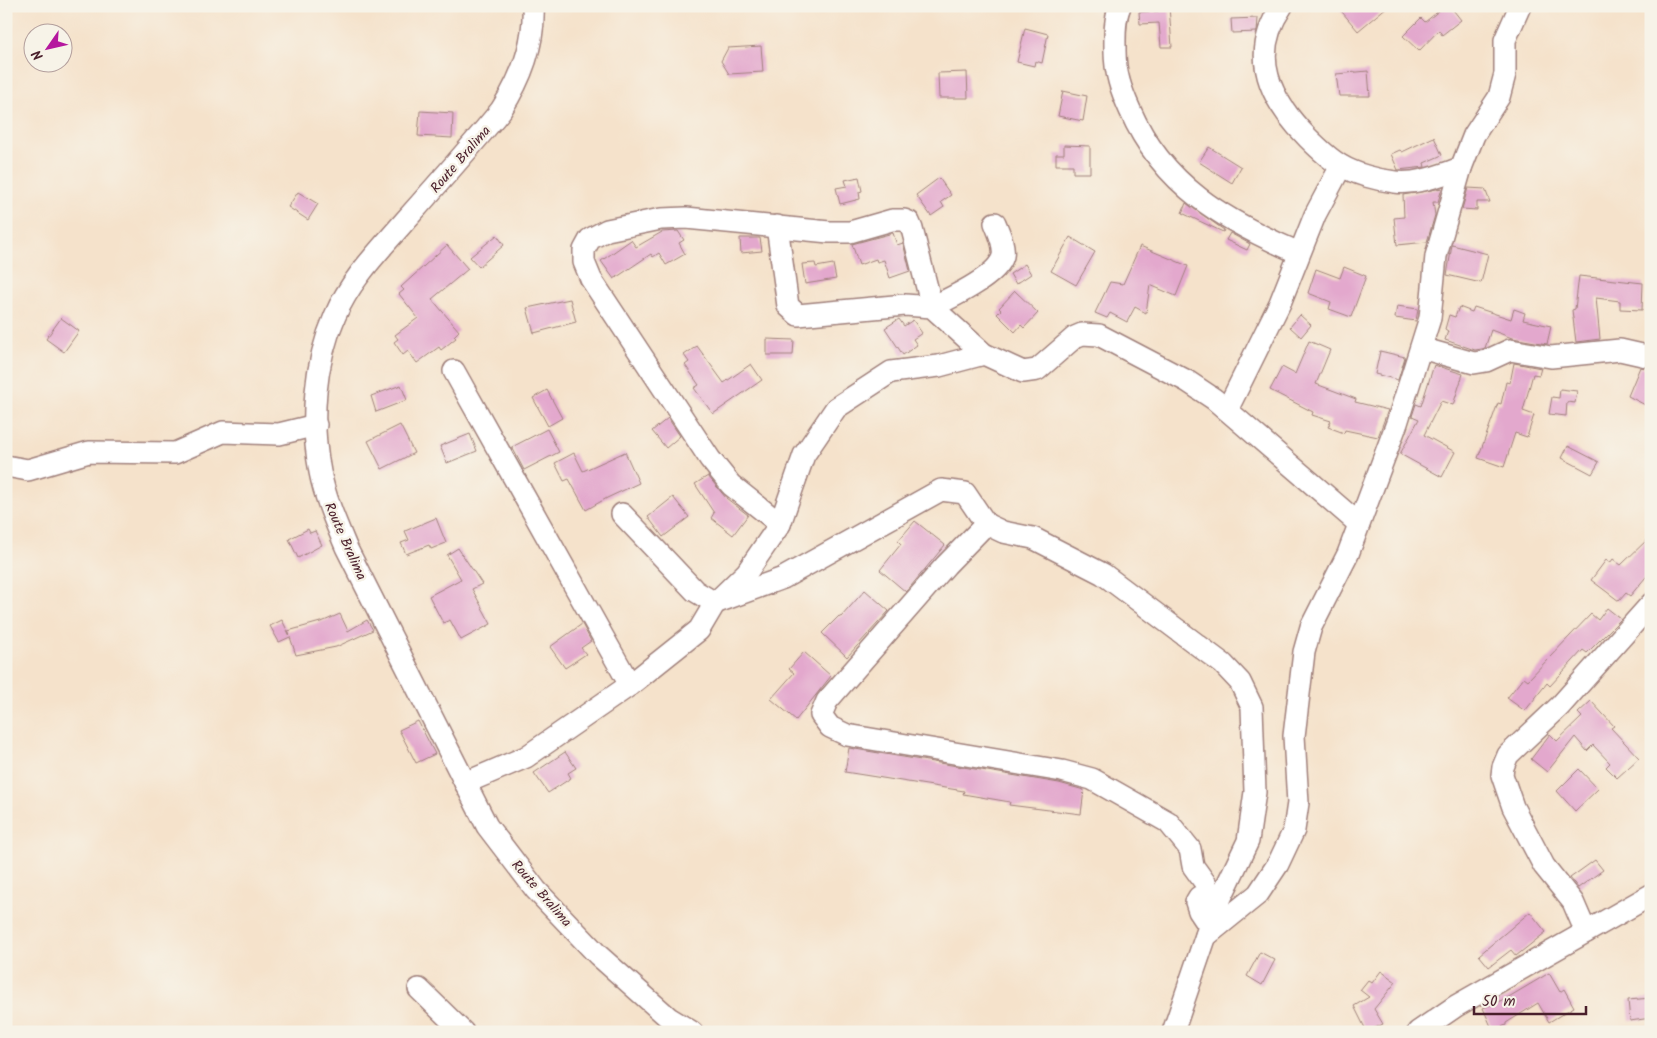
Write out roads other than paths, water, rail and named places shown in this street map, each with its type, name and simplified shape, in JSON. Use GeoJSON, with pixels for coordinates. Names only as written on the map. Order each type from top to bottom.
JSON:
{"type":"FeatureCollection","features":[{"type":"Feature","properties":{"kind":"street","name":"Route Bralima"},"geometry":{"type":"LineString","coordinates":[[532,6],[533,17],[528,53],[514,89],[506,103],[486,129],[370,261],[335,314],[322,351],[317,385],[316,425],[320,472],[329,505],[346,547],[487,826],[536,890],[598,956],[669,1018],[692,1032]]}},
{"type":"Feature","properties":{"kind":"street"},"geometry":{"type":"LineString","coordinates":[[1120,6],[1115,28],[1115,69],[1139,130],[1156,157],[1176,180],[1195,196],[1247,230],[1299,253]]}},
{"type":"Feature","properties":{"kind":"street"},"geometry":{"type":"LineString","coordinates":[[1282,6],[1272,24],[1264,60],[1267,78],[1282,109],[1298,128],[1341,166],[1375,178],[1408,183],[1461,168]]}},
{"type":"Feature","properties":{"kind":"street"},"geometry":{"type":"LineString","coordinates":[[1207,931],[1258,894],[1278,864],[1294,830],[1298,803],[1294,736],[1304,652],[1311,627],[1348,554],[1397,423],[1430,318],[1436,256],[1461,168],[1474,135],[1498,97],[1505,74],[1505,40],[1520,6]]}},
{"type":"Feature","properties":{"kind":"street"},"geometry":{"type":"LineString","coordinates":[[1227,410],[1280,303],[1315,216],[1341,166]]}},
{"type":"Feature","properties":{"kind":"street"},"geometry":{"type":"LineString","coordinates":[[780,524],[731,486],[710,459],[591,279],[584,262],[584,250],[590,239],[606,230],[661,219],[686,218],[829,232],[850,232],[892,220],[904,220],[908,222],[932,308],[984,354],[1012,369],[1031,372],[1037,370],[1075,337],[1082,334],[1099,335],[1187,381],[1227,410],[1360,524]]}},
{"type":"Feature","properties":{"kind":"street"},"geometry":{"type":"LineString","coordinates":[[777,226],[788,306],[798,315],[905,305],[932,308],[980,280],[998,266],[1003,257],[1003,245],[995,223]]}},
{"type":"Feature","properties":{"kind":"street"},"geometry":{"type":"LineString","coordinates":[[1421,348],[1474,363],[1486,361],[1510,350],[1551,357],[1620,350],[1651,357]]}},
{"type":"Feature","properties":{"kind":"street"},"geometry":{"type":"LineString","coordinates":[[465,783],[526,757],[630,685],[699,630],[715,603],[757,560],[780,524],[804,455],[836,408],[890,372],[939,366],[984,354]]}},
{"type":"Feature","properties":{"kind":"street"},"geometry":{"type":"LineString","coordinates":[[454,371],[630,685]]}},
{"type":"Feature","properties":{"kind":"street"},"geometry":{"type":"LineString","coordinates":[[6,466],[28,470],[89,452],[176,453],[223,432],[279,434],[316,425]]}},
{"type":"Feature","properties":{"kind":"street"},"geometry":{"type":"LineString","coordinates":[[715,603],[783,578],[940,490],[965,493],[986,524],[1003,532],[1033,538],[1103,574],[1223,664],[1240,682],[1252,707],[1256,792],[1248,841],[1207,931],[1173,1032]]}},
{"type":"Feature","properties":{"kind":"street"},"geometry":{"type":"LineString","coordinates":[[622,514],[695,591],[715,603]]}},
{"type":"Feature","properties":{"kind":"street"},"geometry":{"type":"LineString","coordinates":[[986,524],[946,565],[826,701],[821,715],[830,726],[847,735],[1062,770],[1092,779],[1158,815],[1183,838],[1190,849],[1193,866],[1206,884],[1205,894],[1198,897],[1196,902],[1207,931]]}},
{"type":"Feature","properties":{"kind":"street"},"geometry":{"type":"LineString","coordinates":[[1586,932],[1573,902],[1544,866],[1514,807],[1502,775],[1503,767],[1508,755],[1554,713],[1651,604]]}},
{"type":"Feature","properties":{"kind":"street"},"geometry":{"type":"LineString","coordinates":[[1418,1032],[1456,1006],[1651,895]]}},
{"type":"Feature","properties":{"kind":"street"},"geometry":{"type":"LineString","coordinates":[[419,989],[463,1032]]}}]}
